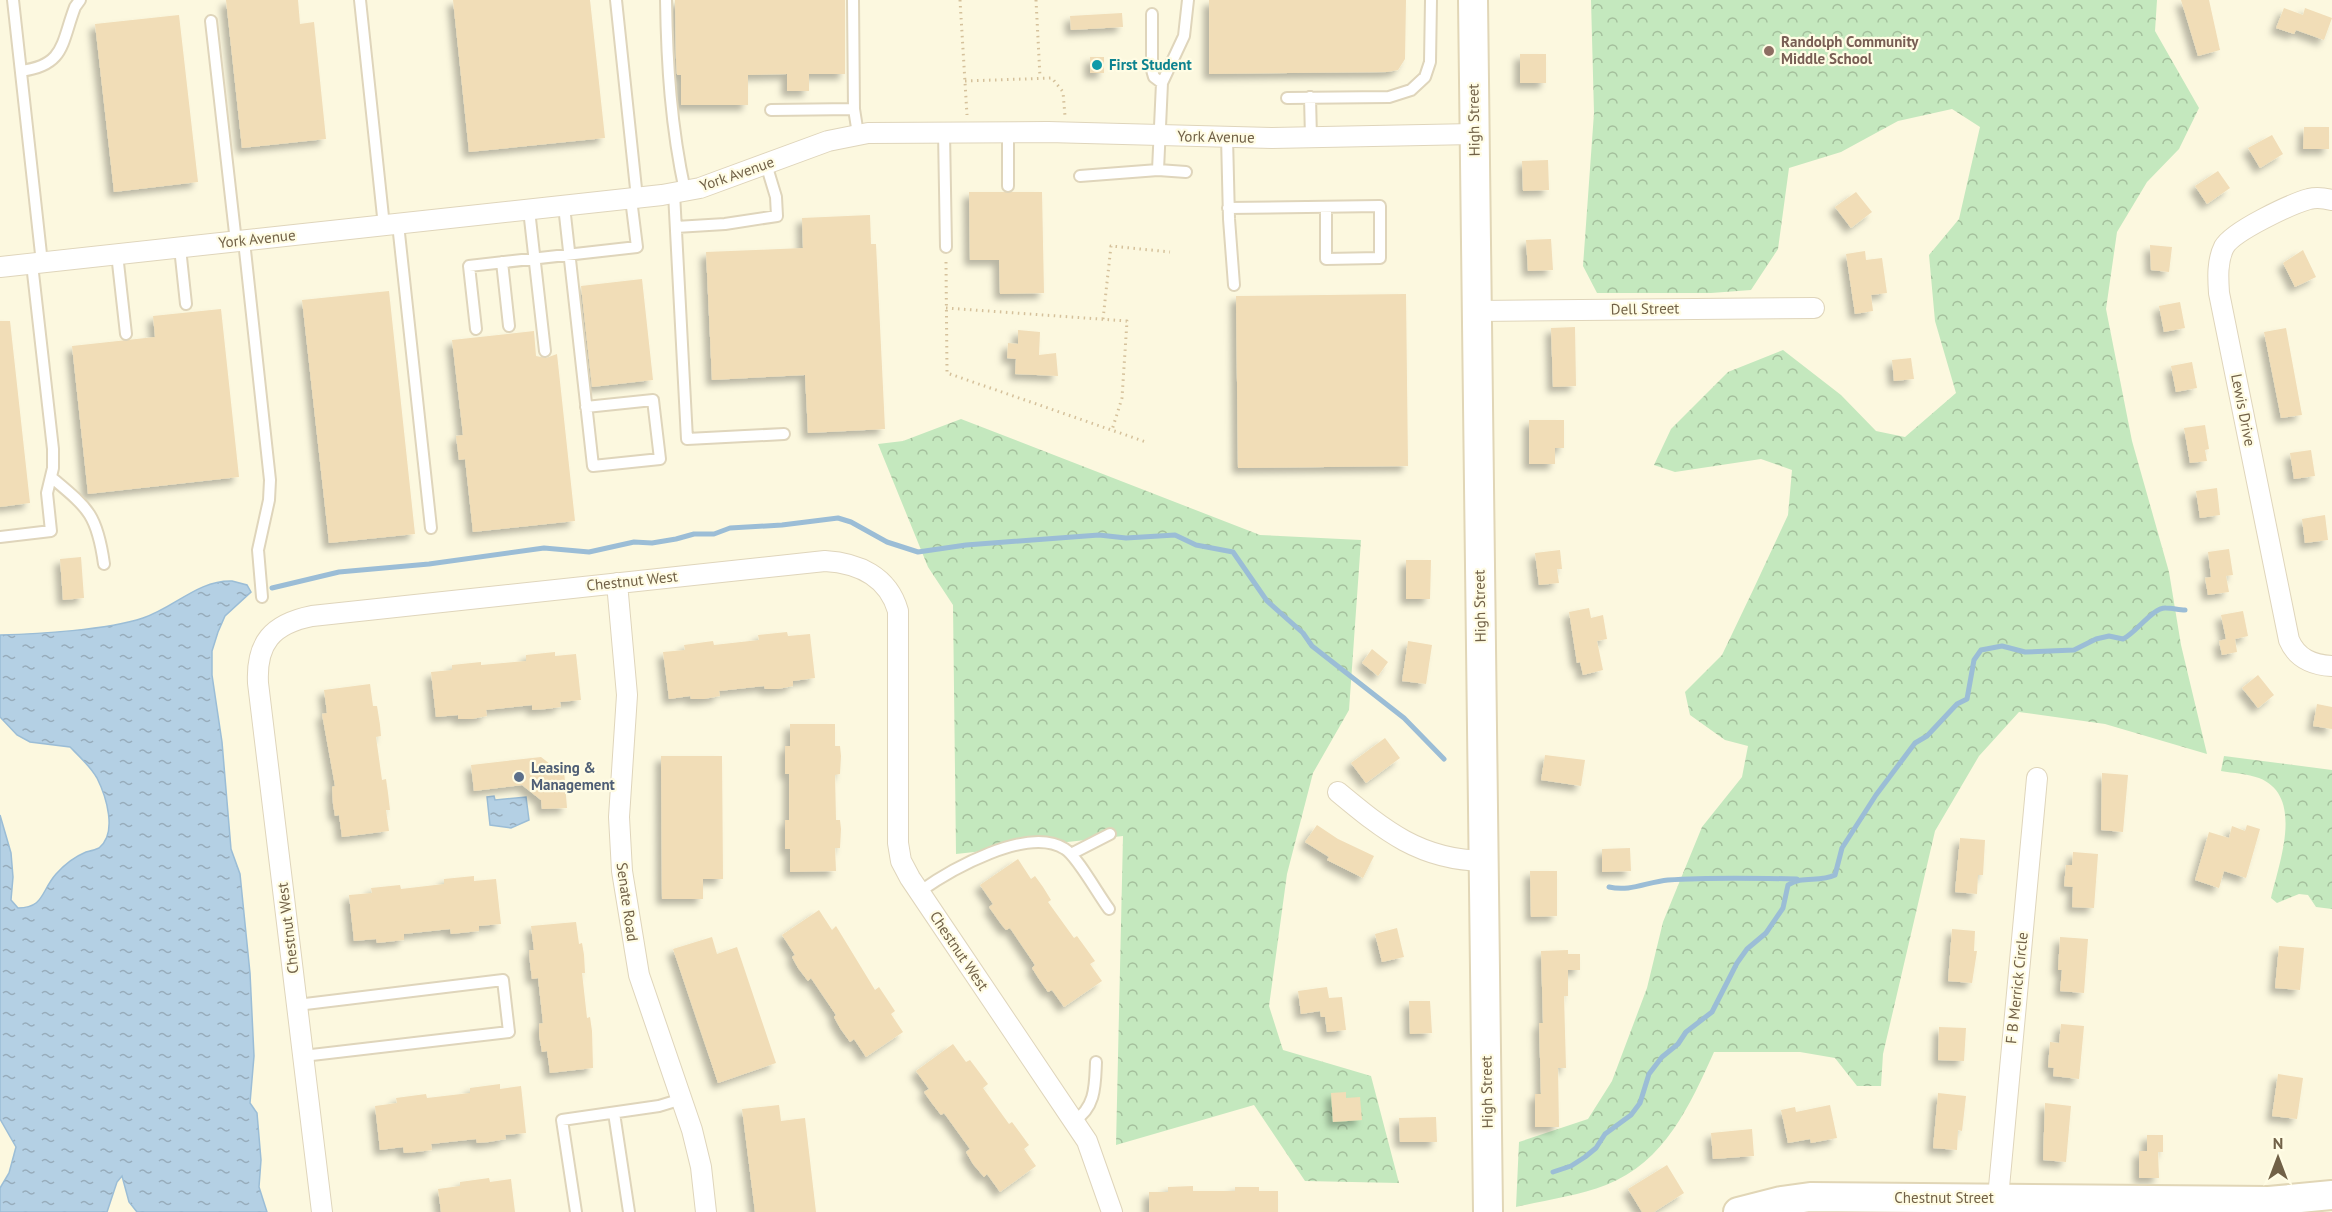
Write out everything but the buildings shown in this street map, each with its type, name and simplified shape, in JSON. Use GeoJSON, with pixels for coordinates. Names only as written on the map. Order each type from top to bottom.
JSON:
{"type":"FeatureCollection","features":[{"type":"Feature","properties":{"kind":"main road","name":"High Street"},"geometry":{"type":"LineString","coordinates":[[1473,0],[1488,1212]]}},
{"type":"Feature","properties":{"kind":"main road","name":"Chestnut Street"},"geometry":{"type":"LineString","coordinates":[[1738,1212],[1796,1198],[1931,1205],[1998,1198],[2269,1201],[2332,1195]]}},
{"type":"Feature","properties":{"kind":"street","name":"York Avenue"},"geometry":{"type":"LineString","coordinates":[[0,267],[679,192],[814,146],[858,134],[967,131],[1311,138],[1474,134]]}},
{"type":"Feature","properties":{"kind":"street","name":"Lewis Drive"},"geometry":{"type":"LineString","coordinates":[[2332,200],[2315,198],[2299,202],[2235,236],[2229,241],[2221,256],[2218,282],[2289,640],[2296,653],[2303,658],[2332,666]]}},
{"type":"Feature","properties":{"kind":"street","name":"Dell Street"},"geometry":{"type":"LineString","coordinates":[[1476,311],[1814,308]]}},
{"type":"Feature","properties":{"kind":"street","name":"Chestnut West"},"geometry":{"type":"LineString","coordinates":[[322,1212],[258,683],[259,663],[264,644],[284,625],[312,616],[825,561],[857,567],[885,585],[895,601],[899,622],[898,843],[902,861],[919,892],[1074,1121],[1091,1150],[1112,1212]]}},
{"type":"Feature","properties":{"kind":"street","name":"Senate Road"},"geometry":{"type":"LineString","coordinates":[[617,583],[627,695],[619,817],[622,872],[643,991],[682,1100],[696,1147],[706,1212]]}},
{"type":"Feature","properties":{"kind":"street","name":"F B Merrick Circle"},"geometry":{"type":"LineString","coordinates":[[1998,1198],[2037,778]]}},
{"type":"Feature","properties":{"kind":"street"},"geometry":{"type":"LineString","coordinates":[[1338,792],[1374,822],[1416,847],[1444,857],[1484,861]]}},
{"type":"Feature","properties":{"kind":"lane"},"geometry":{"type":"LineString","coordinates":[[0,537],[51,531],[47,493],[51,477],[53,449],[13,0]]}},
{"type":"Feature","properties":{"kind":"lane"},"geometry":{"type":"LineString","coordinates":[[21,71],[46,66],[55,59],[75,7],[80,0]]}},
{"type":"Feature","properties":{"kind":"lane"},"geometry":{"type":"LineString","coordinates":[[360,0],[431,528]]}},
{"type":"Feature","properties":{"kind":"lane"},"geometry":{"type":"LineString","coordinates":[[476,329],[469,266],[637,247],[616,0]]}},
{"type":"Feature","properties":{"kind":"lane"},"geometry":{"type":"LineString","coordinates":[[666,0],[669,97],[679,192],[676,227],[687,439],[784,434]]}},
{"type":"Feature","properties":{"kind":"lane"},"geometry":{"type":"LineString","coordinates":[[853,0],[854,110],[858,134]]}},
{"type":"Feature","properties":{"kind":"lane"},"geometry":{"type":"LineString","coordinates":[[1158,170],[1162,83],[1184,36],[1188,0]]}},
{"type":"Feature","properties":{"kind":"lane"},"geometry":{"type":"LineString","coordinates":[[1287,98],[1393,96],[1417,86],[1425,77],[1431,58],[1431,0]]}},
{"type":"Feature","properties":{"kind":"lane"},"geometry":{"type":"LineString","coordinates":[[1152,14],[1152,70],[1157,81],[1162,83]]}},
{"type":"Feature","properties":{"kind":"lane"},"geometry":{"type":"LineString","coordinates":[[211,21],[270,480],[269,500],[258,550],[262,597]]}},
{"type":"Feature","properties":{"kind":"lane"},"geometry":{"type":"LineString","coordinates":[[1310,98],[1311,138]]}},
{"type":"Feature","properties":{"kind":"lane"},"geometry":{"type":"LineString","coordinates":[[771,110],[854,110]]}},
{"type":"Feature","properties":{"kind":"lane"},"geometry":{"type":"LineString","coordinates":[[944,132],[946,247]]}},
{"type":"Feature","properties":{"kind":"lane"},"geometry":{"type":"LineString","coordinates":[[1008,132],[1008,186]]}},
{"type":"Feature","properties":{"kind":"lane"},"geometry":{"type":"LineString","coordinates":[[1227,137],[1228,208],[1234,285]]}},
{"type":"Feature","properties":{"kind":"lane"},"geometry":{"type":"LineString","coordinates":[[676,227],[725,224],[777,216],[776,197],[765,164]]}},
{"type":"Feature","properties":{"kind":"lane"},"geometry":{"type":"LineString","coordinates":[[1080,176],[1158,170],[1186,172]]}},
{"type":"Feature","properties":{"kind":"lane"},"geometry":{"type":"LineString","coordinates":[[564,206],[592,466],[660,459],[653,400],[586,407]]}},
{"type":"Feature","properties":{"kind":"lane"},"geometry":{"type":"LineString","coordinates":[[1228,208],[1380,206],[1380,258],[1326,259],[1326,207]]}},
{"type":"Feature","properties":{"kind":"lane"},"geometry":{"type":"LineString","coordinates":[[529,210],[544,351]]}},
{"type":"Feature","properties":{"kind":"lane"},"geometry":{"type":"LineString","coordinates":[[180,248],[186,304]]}},
{"type":"Feature","properties":{"kind":"lane"},"geometry":{"type":"LineString","coordinates":[[117,255],[126,334]]}},
{"type":"Feature","properties":{"kind":"lane"},"geometry":{"type":"LineString","coordinates":[[502,262],[509,326]]}},
{"type":"Feature","properties":{"kind":"lane"},"geometry":{"type":"LineString","coordinates":[[51,477],[89,510],[98,528],[104,564]]}},
{"type":"Feature","properties":{"kind":"lane"},"geometry":{"type":"LineString","coordinates":[[1071,854],[1110,834]]}},
{"type":"Feature","properties":{"kind":"lane"},"geometry":{"type":"LineString","coordinates":[[919,892],[950,872],[1016,843],[1058,845],[1071,854],[1108,909]]}},
{"type":"Feature","properties":{"kind":"lane"},"geometry":{"type":"LineString","coordinates":[[297,1005],[503,980],[509,1032],[303,1056]]}},
{"type":"Feature","properties":{"kind":"lane"},"geometry":{"type":"LineString","coordinates":[[1074,1121],[1085,1112],[1092,1100],[1096,1062]]}},
{"type":"Feature","properties":{"kind":"lane"},"geometry":{"type":"LineString","coordinates":[[576,1212],[562,1120],[659,1106],[682,1100]]}},
{"type":"Feature","properties":{"kind":"lane"},"geometry":{"type":"LineString","coordinates":[[614,1113],[629,1212]]}},
{"type":"Feature","properties":{"kind":"path"},"geometry":{"type":"LineString","coordinates":[[960,0],[967,131]]}},
{"type":"Feature","properties":{"kind":"path"},"geometry":{"type":"LineString","coordinates":[[1036,0],[1040,77]]}},
{"type":"Feature","properties":{"kind":"path"},"geometry":{"type":"LineString","coordinates":[[965,81],[1052,78],[1062,88],[1065,102],[1064,132]]}},
{"type":"Feature","properties":{"kind":"path"},"geometry":{"type":"LineString","coordinates":[[1103,319],[1111,246],[1170,252]]}},
{"type":"Feature","properties":{"kind":"path"},"geometry":{"type":"LineString","coordinates":[[946,247],[947,373],[1146,442]]}},
{"type":"Feature","properties":{"kind":"path"},"geometry":{"type":"LineString","coordinates":[[946,308],[1127,321],[1122,398],[1112,430]]}},
{"type":"Feature","properties":{"kind":"green space"},"geometry":{"type":"Polygon","coordinates":[[[1591,0],[2157,0],[2155,31],[2199,108],[2179,149],[2147,182],[2117,232],[2106,309],[2132,441],[2169,572],[2181,645],[2207,754],[2105,724],[2019,712],[1979,756],[1935,831],[1883,1054],[1881,1086],[1857,1086],[1835,1058],[1800,1052],[1714,1052],[1673,1130],[1644,1162],[1627,1175],[1595,1189],[1516,1207],[1519,1142],[1588,1119],[1612,1081],[1647,988],[1663,922],[1702,827],[1742,777],[1748,746],[1725,740],[1690,715],[1685,692],[1722,655],[1788,515],[1792,470],[1761,459],[1675,472],[1654,465],[1671,429],[1728,372],[1783,350],[1841,395],[1876,431],[1905,437],[1956,393],[1935,321],[1929,255],[1959,219],[1980,127],[1952,109],[1898,121],[1841,152],[1789,168],[1778,249],[1751,290],[1711,293],[1597,293],[1583,266],[1594,113],[1591,0]]]}},
{"type":"Feature","properties":{"kind":"green space"},"geometry":{"type":"Polygon","coordinates":[[[961,419],[1260,535],[1361,540],[1349,710],[1313,773],[1287,874],[1269,1006],[1283,1050],[1371,1076],[1399,1183],[1305,1181],[1254,1105],[1116,1145],[1123,836],[956,854],[953,605],[928,567],[878,444],[903,441],[961,419]]]}},
{"type":"Feature","properties":{"kind":"green space"},"geometry":{"type":"Polygon","coordinates":[[[2224,756],[2332,770],[2332,909],[2316,907],[2308,895],[2299,894],[2277,903],[2271,898],[2285,832],[2285,815],[2281,799],[2273,787],[2259,778],[2221,771],[2224,756]]]}},
{"type":"Feature","properties":{"kind":"water"},"geometry":{"type":"Polygon","coordinates":[[[232,581],[247,585],[251,592],[225,616],[212,651],[212,675],[222,742],[231,849],[240,874],[250,973],[254,1056],[250,1103],[257,1113],[261,1160],[259,1187],[267,1212],[137,1212],[129,1202],[122,1176],[117,1182],[107,1212],[0,1212],[0,1188],[9,1173],[16,1147],[0,1119],[0,815],[11,853],[13,877],[11,900],[18,908],[37,902],[51,880],[70,861],[99,848],[105,841],[109,824],[107,804],[97,778],[70,747],[30,742],[17,735],[0,717],[0,635],[72,631],[111,626],[143,618],[208,585],[232,581]]]}},
{"type":"Feature","properties":{"kind":"water"},"geometry":{"type":"Polygon","coordinates":[[[494,796],[495,800],[526,797],[529,820],[511,828],[490,825],[487,797],[494,796]]]}},
{"type":"Feature","properties":{"kind":"waterway"},"geometry":{"type":"LineString","coordinates":[[272,588],[339,572],[429,564],[544,548],[589,552],[634,542],[652,543],[694,534],[714,534],[730,528],[782,525],[838,518],[851,522],[887,542],[918,552],[966,545],[1099,535],[1126,538],[1175,535],[1196,545],[1233,552],[1267,601],[1303,633],[1312,646],[1404,718],[1444,759]]}},
{"type":"Feature","properties":{"kind":"waterway"},"geometry":{"type":"LineString","coordinates":[[1553,1172],[1571,1166],[1585,1157],[1596,1148],[1605,1134],[1631,1115],[1640,1103],[1649,1074],[1662,1057],[1678,1044],[1686,1032],[1712,1012],[1737,963],[1747,949],[1766,933],[1783,908],[1788,885],[1799,880],[1823,879],[1835,875],[1842,848],[1876,795],[1915,743],[1927,736],[1957,704],[1967,699],[1974,660],[1981,650],[2002,646],[2025,652],[2074,650],[2096,639],[2109,636],[2123,639],[2161,609],[2185,610]]}},
{"type":"Feature","properties":{"kind":"waterway"},"geometry":{"type":"LineString","coordinates":[[1609,887],[1624,888],[1684,879],[1797,879]]}},
{"type":"Feature","properties":{"kind":"place","name":"Randolph Community Middle School"},"geometry":{"type":"Point","coordinates":[1769,51]}},
{"type":"Feature","properties":{"kind":"place","name":"First Student"},"geometry":{"type":"Point","coordinates":[1097,65]}},
{"type":"Feature","properties":{"kind":"place","name":"Leasing & Management"},"geometry":{"type":"Point","coordinates":[519,777]}}]}
